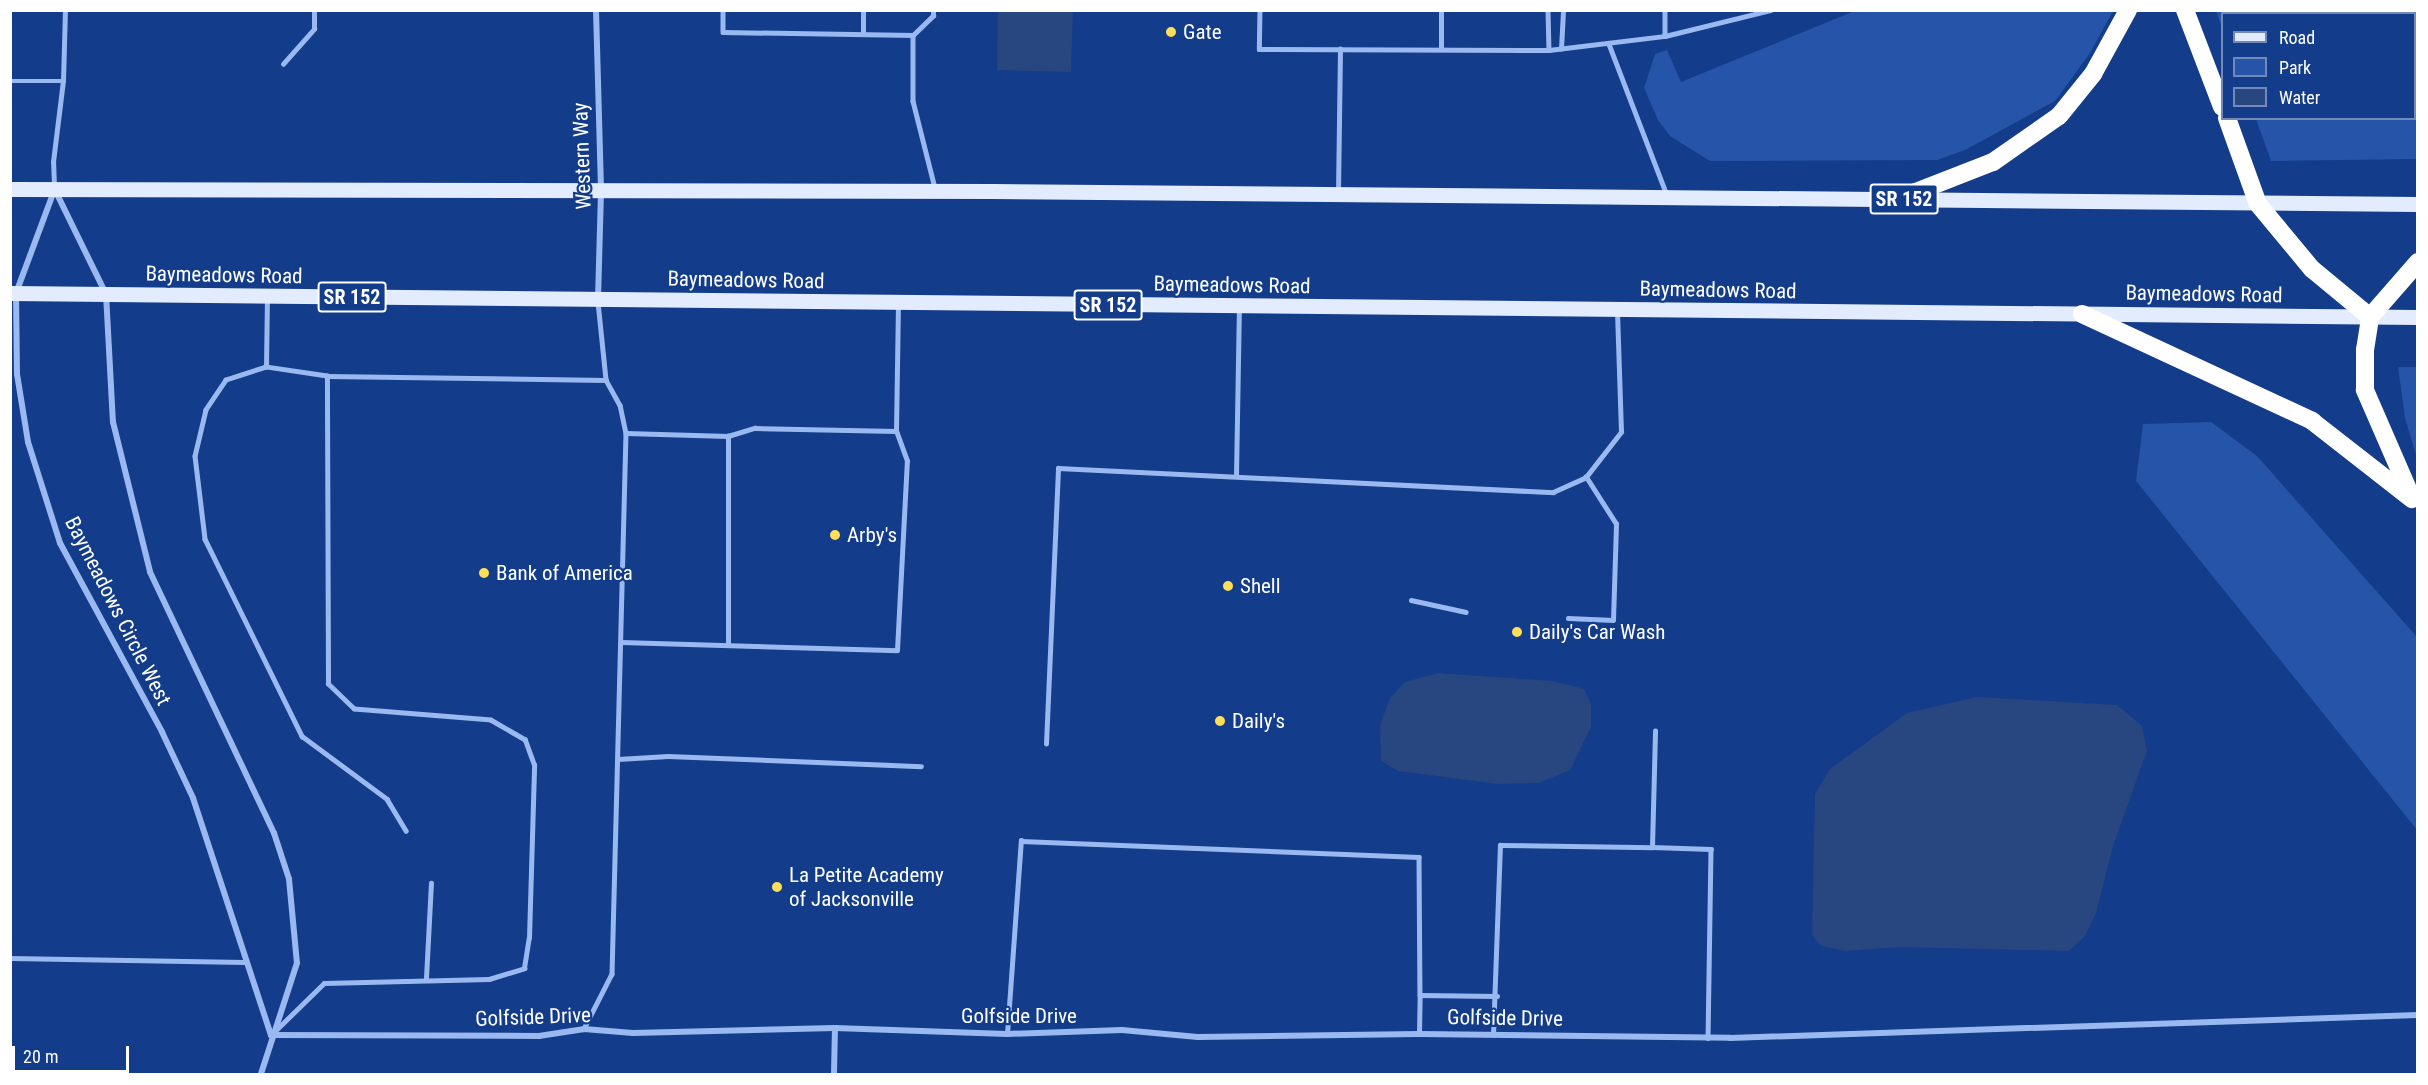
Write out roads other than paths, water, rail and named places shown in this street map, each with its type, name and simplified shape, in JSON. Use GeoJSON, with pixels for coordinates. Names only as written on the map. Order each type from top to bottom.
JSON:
{"type":"FeatureCollection","features":[{"type":"Feature","properties":{"kind":"highway"},"geometry":{"type":"LineString","coordinates":[[1898,199],[1993,162],[2059,116],[2092,74],[2128,10]]}},
{"type":"Feature","properties":{"kind":"highway"},"geometry":{"type":"LineString","coordinates":[[2185,10],[2221,102]]}},
{"type":"Feature","properties":{"kind":"highway"},"geometry":{"type":"LineString","coordinates":[[2228,120],[2258,204],[2312,269],[2370,317]]}},
{"type":"Feature","properties":{"kind":"highway"},"geometry":{"type":"LineString","coordinates":[[2415,502],[2365,390],[2370,317],[2418,262]]}},
{"type":"Feature","properties":{"kind":"highway"},"geometry":{"type":"LineString","coordinates":[[2082,314],[2312,421],[2415,502]]}},
{"type":"Feature","properties":{"kind":"main road","name":"SR 152"},"geometry":{"type":"LineString","coordinates":[[10,189],[935,191],[2418,204]]}},
{"type":"Feature","properties":{"kind":"main road","name":"Baymeadows Road"},"geometry":{"type":"LineString","coordinates":[[13,293],[2418,317]]}},
{"type":"Feature","properties":{"kind":"street","name":"Western Way"},"geometry":{"type":"LineString","coordinates":[[596,10],[601,192],[598,300]]}},
{"type":"Feature","properties":{"kind":"street","name":"Baymeadows Circle West"},"geometry":{"type":"LineString","coordinates":[[55,190],[13,293],[16,374],[41,494],[60,543],[162,732],[193,798],[230,905],[244,962],[271,1035]]}},
{"type":"Feature","properties":{"kind":"street","name":"Baymeadows Circle West"},"geometry":{"type":"LineString","coordinates":[[55,190],[106,294],[113,422],[150,572],[274,833],[289,879],[297,963],[271,1035],[261,1074]]}},
{"type":"Feature","properties":{"kind":"street","name":"Golfside Drive"},"geometry":{"type":"LineString","coordinates":[[271,1035],[539,1036],[584,1029],[644,1032],[835,1028],[1007,1034],[1122,1030],[1198,1036],[1419,1034],[1708,1038],[2418,1015]]}},
{"type":"Feature","properties":{"kind":"street"},"geometry":{"type":"LineString","coordinates":[[834,1074],[835,1028]]}},
{"type":"Feature","properties":{"kind":"lane"},"geometry":{"type":"LineString","coordinates":[[55,190],[53,162],[63,81],[65,10]]}},
{"type":"Feature","properties":{"kind":"lane"},"geometry":{"type":"LineString","coordinates":[[283,64],[314,29],[314,10]]}},
{"type":"Feature","properties":{"kind":"lane"},"geometry":{"type":"LineString","coordinates":[[723,10],[723,32],[913,35],[933,16],[933,10]]}},
{"type":"Feature","properties":{"kind":"lane"},"geometry":{"type":"LineString","coordinates":[[863,10],[863,34]]}},
{"type":"Feature","properties":{"kind":"lane"},"geometry":{"type":"LineString","coordinates":[[1260,10],[1259,49],[1549,50],[1665,36],[1771,10]]}},
{"type":"Feature","properties":{"kind":"lane"},"geometry":{"type":"LineString","coordinates":[[1441,49],[1442,10]]}},
{"type":"Feature","properties":{"kind":"lane"},"geometry":{"type":"LineString","coordinates":[[1548,10],[1549,50]]}},
{"type":"Feature","properties":{"kind":"lane"},"geometry":{"type":"LineString","coordinates":[[1561,49],[1563,10]]}},
{"type":"Feature","properties":{"kind":"lane"},"geometry":{"type":"LineString","coordinates":[[1665,10],[1665,36]]}},
{"type":"Feature","properties":{"kind":"lane"},"geometry":{"type":"LineString","coordinates":[[913,35],[913,101],[935,191]]}},
{"type":"Feature","properties":{"kind":"lane"},"geometry":{"type":"LineString","coordinates":[[1609,44],[1668,197]]}},
{"type":"Feature","properties":{"kind":"lane"},"geometry":{"type":"LineString","coordinates":[[1338,194],[1340,49]]}},
{"type":"Feature","properties":{"kind":"lane"},"geometry":{"type":"LineString","coordinates":[[10,81],[63,81]]}},
{"type":"Feature","properties":{"kind":"lane"},"geometry":{"type":"LineString","coordinates":[[266,367],[267,296]]}},
{"type":"Feature","properties":{"kind":"lane"},"geometry":{"type":"LineString","coordinates":[[584,1029],[612,974],[626,433],[621,405],[606,380],[598,300]]}},
{"type":"Feature","properties":{"kind":"lane"},"geometry":{"type":"LineString","coordinates":[[621,642],[897,650],[907,461],[896,431],[898,302]]}},
{"type":"Feature","properties":{"kind":"lane"},"geometry":{"type":"LineString","coordinates":[[1236,476],[1239,306]]}},
{"type":"Feature","properties":{"kind":"lane"},"geometry":{"type":"LineString","coordinates":[[1046,744],[1058,468],[1553,492],[1586,477],[1621,432],[1617,310]]}},
{"type":"Feature","properties":{"kind":"lane"},"geometry":{"type":"LineString","coordinates":[[406,831],[387,799],[302,736],[205,539],[195,456],[206,411],[226,380],[266,367],[327,376],[606,380]]}},
{"type":"Feature","properties":{"kind":"lane"},"geometry":{"type":"LineString","coordinates":[[271,1035],[324,983],[426,978],[489,979],[524,969],[529,938],[534,765],[525,740],[491,720],[354,709],[328,684],[327,376]]}},
{"type":"Feature","properties":{"kind":"lane"},"geometry":{"type":"LineString","coordinates":[[626,433],[728,436],[756,428],[896,431]]}},
{"type":"Feature","properties":{"kind":"lane"},"geometry":{"type":"LineString","coordinates":[[728,436],[728,644]]}},
{"type":"Feature","properties":{"kind":"lane"},"geometry":{"type":"LineString","coordinates":[[1568,618],[1613,620],[1616,524],[1586,477]]}},
{"type":"Feature","properties":{"kind":"lane"},"geometry":{"type":"LineString","coordinates":[[1411,600],[1466,612]]}},
{"type":"Feature","properties":{"kind":"lane"},"geometry":{"type":"LineString","coordinates":[[1652,846],[1655,731]]}},
{"type":"Feature","properties":{"kind":"lane"},"geometry":{"type":"LineString","coordinates":[[618,759],[668,756],[921,766]]}},
{"type":"Feature","properties":{"kind":"lane"},"geometry":{"type":"LineString","coordinates":[[1007,1034],[1021,841],[1419,857],[1419,1034]]}},
{"type":"Feature","properties":{"kind":"lane"},"geometry":{"type":"LineString","coordinates":[[1493,1035],[1497,996],[1500,844],[1652,846],[1710,849],[1708,1038]]}},
{"type":"Feature","properties":{"kind":"lane"},"geometry":{"type":"LineString","coordinates":[[426,978],[431,883]]}},
{"type":"Feature","properties":{"kind":"lane"},"geometry":{"type":"LineString","coordinates":[[10,958],[244,962]]}},
{"type":"Feature","properties":{"kind":"lane"},"geometry":{"type":"LineString","coordinates":[[1420,994],[1497,996]]}},
{"type":"Feature","properties":{"kind":"water"},"geometry":{"type":"Polygon","coordinates":[[[998,11],[1073,11],[1071,72],[997,70],[998,11]]]}},
{"type":"Feature","properties":{"kind":"water"},"geometry":{"type":"Polygon","coordinates":[[[1438,673],[1552,681],[1584,689],[1591,704],[1591,727],[1570,770],[1539,783],[1498,784],[1398,771],[1381,761],[1380,725],[1390,698],[1405,682],[1438,673]]]}},
{"type":"Feature","properties":{"kind":"water"},"geometry":{"type":"Polygon","coordinates":[[[1977,697],[2117,705],[2142,726],[2147,751],[2113,846],[2096,913],[2085,936],[2069,951],[1900,947],[1845,951],[1821,946],[1812,935],[1815,794],[1830,769],[1907,713],[1977,697]]]}},
{"type":"Feature","properties":{"kind":"place","name":"Gate"},"geometry":{"type":"Point","coordinates":[1171,32]}},
{"type":"Feature","properties":{"kind":"place","name":"Arby's"},"geometry":{"type":"Point","coordinates":[835,535]}},
{"type":"Feature","properties":{"kind":"place","name":"Bank of America"},"geometry":{"type":"Point","coordinates":[484,573]}},
{"type":"Feature","properties":{"kind":"place","name":"Shell"},"geometry":{"type":"Point","coordinates":[1228,586]}},
{"type":"Feature","properties":{"kind":"place","name":"Daily's Car Wash"},"geometry":{"type":"Point","coordinates":[1517,632]}},
{"type":"Feature","properties":{"kind":"place","name":"Daily's"},"geometry":{"type":"Point","coordinates":[1220,721]}},
{"type":"Feature","properties":{"kind":"place","name":"La Petite Academy of Jacksonville"},"geometry":{"type":"Point","coordinates":[777,887]}}]}
